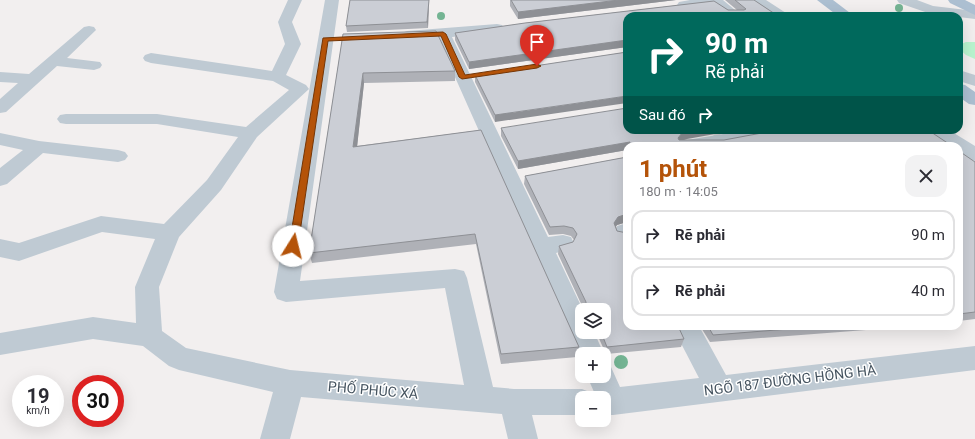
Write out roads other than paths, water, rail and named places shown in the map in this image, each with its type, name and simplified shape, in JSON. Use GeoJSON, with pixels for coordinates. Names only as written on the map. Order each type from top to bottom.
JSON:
{"type":"FeatureCollection","features":[{"type":"Feature","properties":{"kind":"main road"},"geometry":{"type":"LineString","coordinates":[[824,0],[842,12]]}},
{"type":"Feature","properties":{"kind":"main road"},"geometry":{"type":"LineString","coordinates":[[955,0],[975,10]]}},
{"type":"Feature","properties":{"kind":"main road"},"geometry":{"type":"LineString","coordinates":[[963,92],[975,100]]}},
{"type":"Feature","properties":{"kind":"street"},"geometry":{"type":"LineString","coordinates":[[277,77],[293,44],[285,22],[296,0]]}},
{"type":"Feature","properties":{"kind":"street"},"geometry":{"type":"LineString","coordinates":[[332,0],[332,39],[286,292],[455,278],[481,399]]}},
{"type":"Feature","properties":{"kind":"street"},"geometry":{"type":"LineString","coordinates":[[757,0],[775,12]]}},
{"type":"Feature","properties":{"kind":"street"},"geometry":{"type":"LineString","coordinates":[[904,0],[931,10],[949,12]]}},
{"type":"Feature","properties":{"kind":"street"},"geometry":{"type":"LineString","coordinates":[[668,6],[715,1],[730,12]]}},
{"type":"Feature","properties":{"kind":"street"},"geometry":{"type":"LineString","coordinates":[[963,14],[975,15]]}},
{"type":"Feature","properties":{"kind":"street"},"geometry":{"type":"LineString","coordinates":[[391,36],[443,34],[514,26]]}},
{"type":"Feature","properties":{"kind":"street"},"geometry":{"type":"LineString","coordinates":[[0,108],[89,30]]}},
{"type":"Feature","properties":{"kind":"street"},"geometry":{"type":"LineString","coordinates":[[443,34],[470,76],[517,178],[552,245],[588,347]]}},
{"type":"Feature","properties":{"kind":"street"},"geometry":{"type":"LineString","coordinates":[[0,344],[93,328],[149,336],[147,287],[169,233],[214,185],[250,134],[300,89],[277,77],[151,58]]}},
{"type":"Feature","properties":{"kind":"street"},"geometry":{"type":"LineString","coordinates":[[53,61],[94,65]]}},
{"type":"Feature","properties":{"kind":"street"},"geometry":{"type":"LineString","coordinates":[[963,76],[975,81]]}},
{"type":"Feature","properties":{"kind":"street"},"geometry":{"type":"LineString","coordinates":[[0,77],[33,79]]}},
{"type":"Feature","properties":{"kind":"street"},"geometry":{"type":"LineString","coordinates":[[66,119],[157,119],[250,134]]}},
{"type":"Feature","properties":{"kind":"street"},"geometry":{"type":"LineString","coordinates":[[710,142],[757,134]]}},
{"type":"Feature","properties":{"kind":"street"},"geometry":{"type":"LineString","coordinates":[[942,134],[955,142]]}},
{"type":"Feature","properties":{"kind":"street"},"geometry":{"type":"LineString","coordinates":[[0,139],[40,147],[118,156]]}},
{"type":"Feature","properties":{"kind":"street"},"geometry":{"type":"LineString","coordinates":[[0,179],[40,147]]}},
{"type":"Feature","properties":{"kind":"street"},"geometry":{"type":"LineString","coordinates":[[963,147],[975,155]]}},
{"type":"Feature","properties":{"kind":"street"},"geometry":{"type":"LineString","coordinates":[[0,248],[19,252],[101,224],[169,233]]}},
{"type":"Feature","properties":{"kind":"street"},"geometry":{"type":"LineString","coordinates":[[687,330],[719,389]]}},
{"type":"Feature","properties":{"kind":"street","name":"PHỐ PHÚC XÁ"},"geometry":{"type":"LineString","coordinates":[[149,336],[179,358],[290,383],[514,402]]}},
{"type":"Feature","properties":{"kind":"street","name":"NGÕ 187 ĐƯỜNG HỒNG HÀ"},"geometry":{"type":"LineString","coordinates":[[611,402],[975,358]]}},
{"type":"Feature","properties":{"kind":"street"},"geometry":{"type":"LineString","coordinates":[[275,439],[290,383]]}},
{"type":"Feature","properties":{"kind":"street"},"geometry":{"type":"LineString","coordinates":[[523,439],[514,402],[575,402]]}}]}
